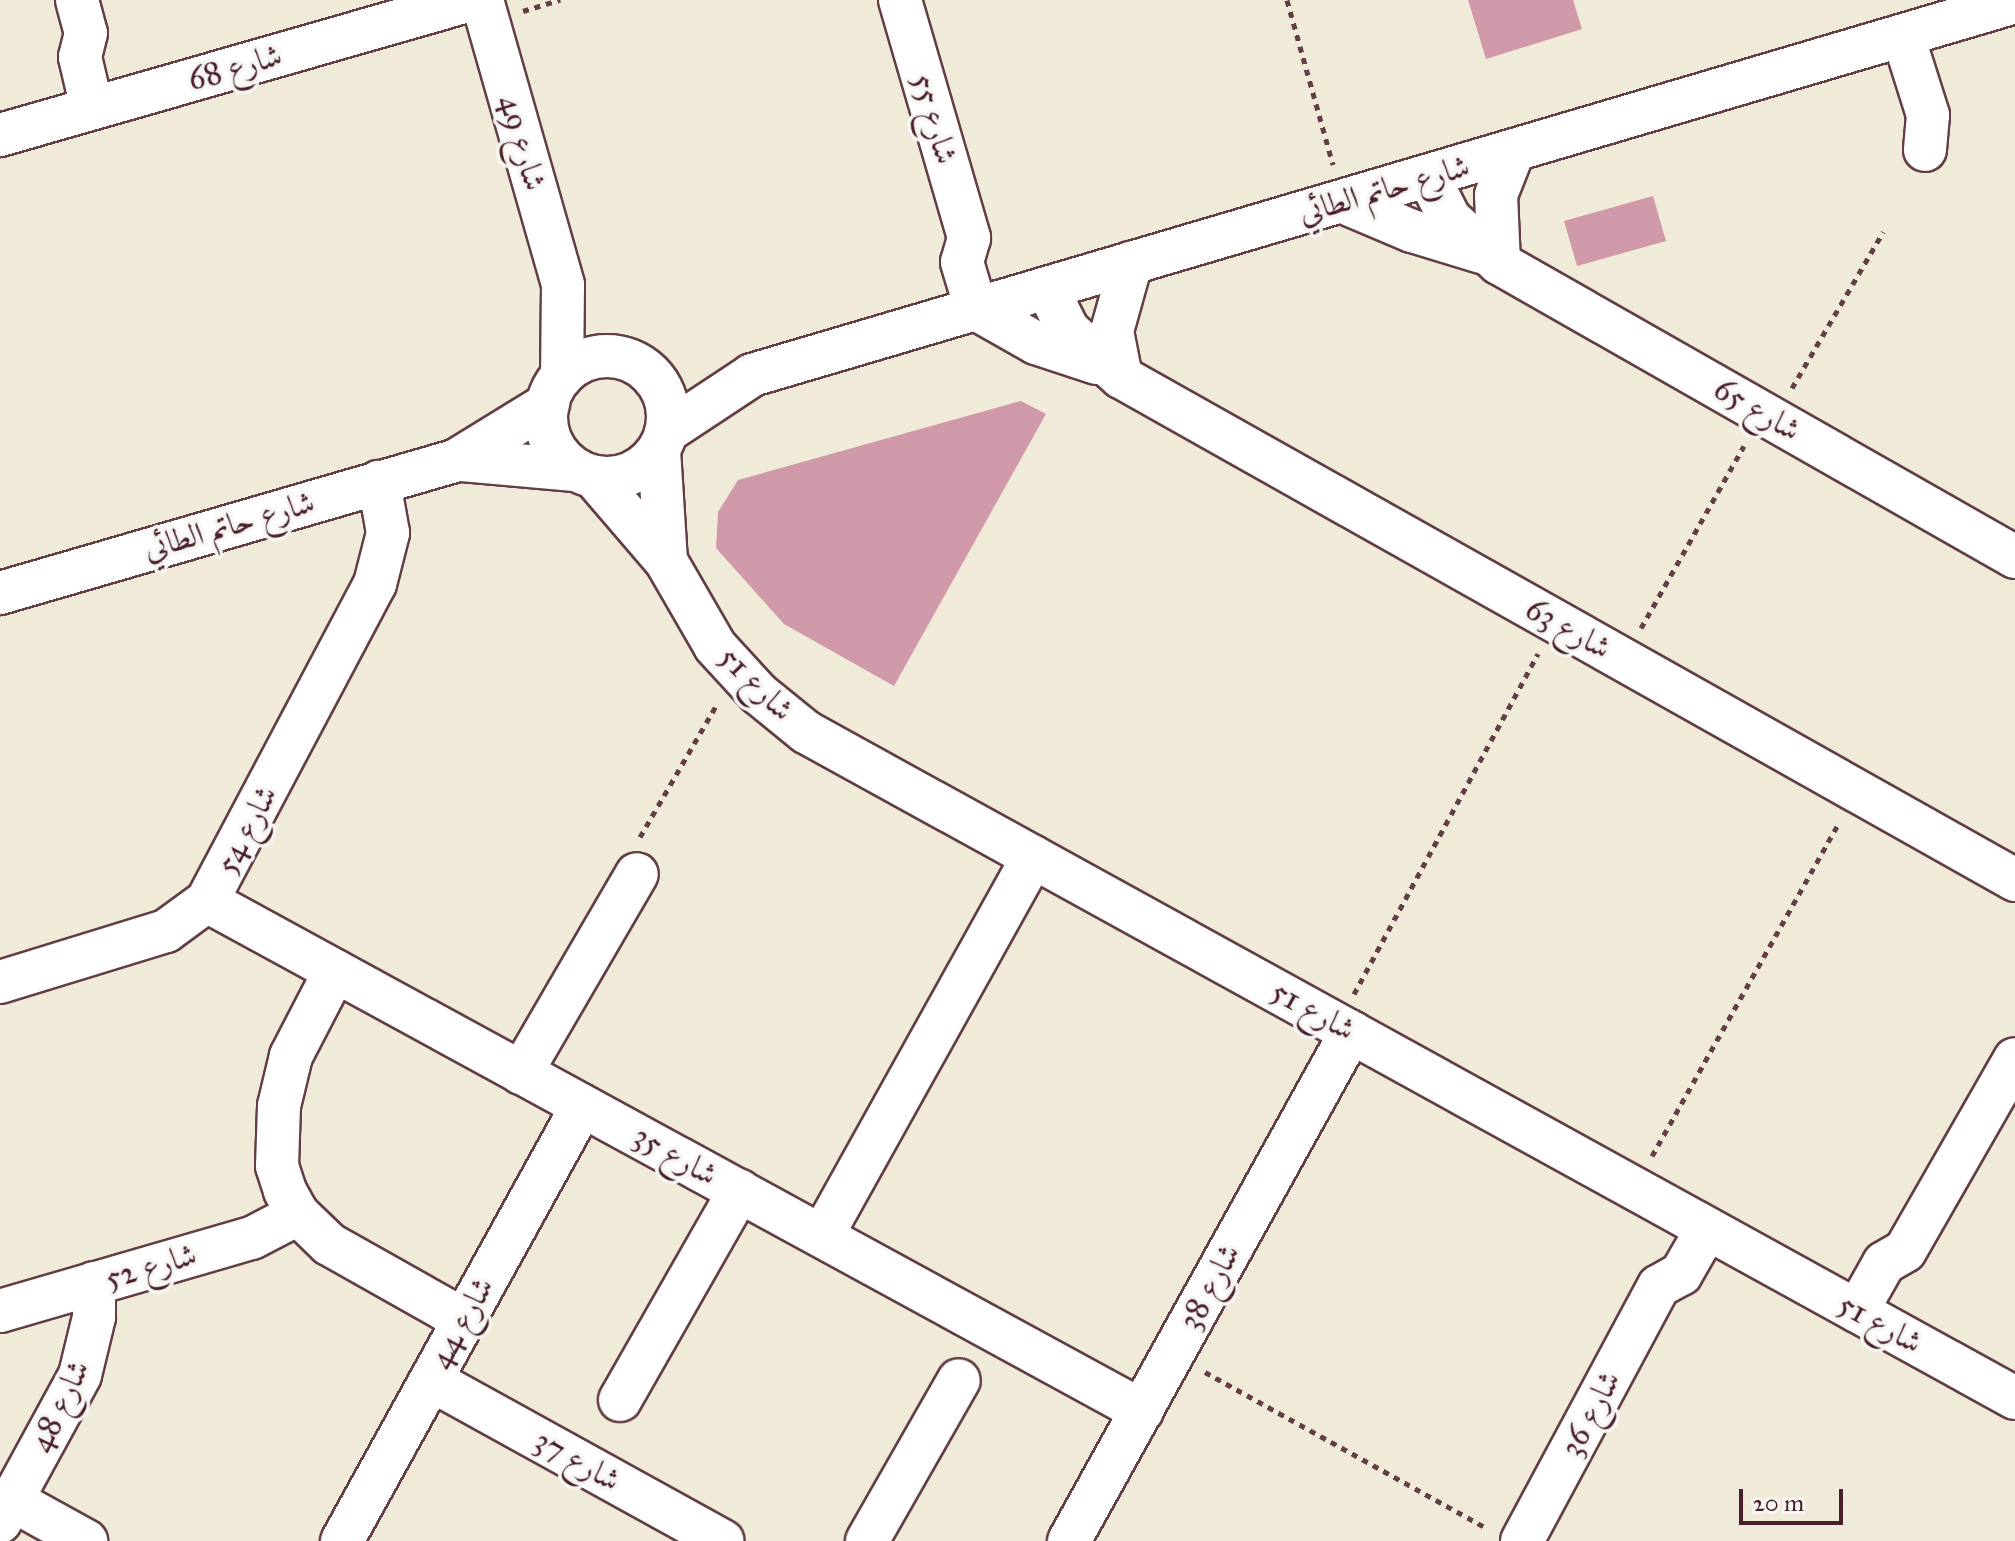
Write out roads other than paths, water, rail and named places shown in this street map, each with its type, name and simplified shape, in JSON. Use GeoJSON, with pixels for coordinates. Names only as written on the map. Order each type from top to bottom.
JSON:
{"type":"FeatureCollection","features":[{"type":"Feature","properties":{"kind":"street","name":"شارع 68"},"geometry":{"type":"LineString","coordinates":[[0,135],[470,0]]}},
{"type":"Feature","properties":{"kind":"street","name":"شارع 49"},"geometry":{"type":"LineString","coordinates":[[482,0],[563,285],[555,390]]}},
{"type":"Feature","properties":{"kind":"street","name":"شارع 55"},"geometry":{"type":"LineString","coordinates":[[900,0],[969,238],[987,252],[990,305]]}},
{"type":"Feature","properties":{"kind":"street","name":"شارع حاتم الطائي"},"geometry":{"type":"LineString","coordinates":[[662,441],[752,375],[1904,39],[2015,2]]}},
{"type":"Feature","properties":{"kind":"street"},"geometry":{"type":"LineString","coordinates":[[81,17],[80,57],[106,104]]}},
{"type":"Feature","properties":{"kind":"street"},"geometry":{"type":"LineString","coordinates":[[1904,39],[1928,115],[1925,150]]}},
{"type":"Feature","properties":{"kind":"street"},"geometry":{"type":"LineString","coordinates":[[1492,258],[1496,195],[1513,152]]}},
{"type":"Feature","properties":{"kind":"street","name":"شارع 65"},"geometry":{"type":"LineString","coordinates":[[1428,176],[1450,219],[1492,258]]}},
{"type":"Feature","properties":{"kind":"street","name":"شارع 65"},"geometry":{"type":"LineString","coordinates":[[1343,202],[1412,231],[1492,258],[2015,557]]}},
{"type":"Feature","properties":{"kind":"street"},"geometry":{"type":"LineString","coordinates":[[1111,370],[1112,331],[1131,263]]}},
{"type":"Feature","properties":{"kind":"street","name":"شارع 49"},"geometry":{"type":"LineString","coordinates":[[563,285],[636,364]]}},
{"type":"Feature","properties":{"kind":"street","name":"شارع 63"},"geometry":{"type":"LineString","coordinates":[[1047,288],[1068,330],[1111,370]]}},
{"type":"Feature","properties":{"kind":"street","name":"شارع 63"},"geometry":{"type":"LineString","coordinates":[[990,305],[1036,343],[1111,370],[2015,880]]}},
{"type":"Feature","properties":{"kind":"street"},"geometry":{"type":"LineString","coordinates":[[593,358],[636,364],[665,397],[662,441],[630,474],[584,474],[551,441],[555,390],[593,358]]}},
{"type":"Feature","properties":{"kind":"street","name":"شارع حاتم الطائي"},"geometry":{"type":"LineString","coordinates":[[636,364],[752,375]]}},
{"type":"Feature","properties":{"kind":"street","name":"شارع حاتم الطائي"},"geometry":{"type":"LineString","coordinates":[[457,460],[555,390]]}},
{"type":"Feature","properties":{"kind":"street","name":"شارع 51"},"geometry":{"type":"LineString","coordinates":[[662,441],[666,561]]}},
{"type":"Feature","properties":{"kind":"street","name":"شارع حاتم الطائي"},"geometry":{"type":"LineString","coordinates":[[0,593],[457,460],[517,461],[584,474]]}},
{"type":"Feature","properties":{"kind":"street","name":"شارع 51"},"geometry":{"type":"LineString","coordinates":[[584,474],[666,561],[697,619],[737,671],[806,732],[2015,1398]]}},
{"type":"Feature","properties":{"kind":"street","name":"شارع 54"},"geometry":{"type":"LineString","coordinates":[[0,982],[166,931],[207,901],[369,597],[380,556],[362,540],[365,486]]}},
{"type":"Feature","properties":{"kind":"street"},"geometry":{"type":"LineString","coordinates":[[822,1236],[1033,857]]}},
{"type":"Feature","properties":{"kind":"street"},"geometry":{"type":"LineString","coordinates":[[521,1073],[637,874]]}},
{"type":"Feature","properties":{"kind":"street","name":"شارع 35"},"geometry":{"type":"LineString","coordinates":[[207,901],[1142,1411]]}},
{"type":"Feature","properties":{"kind":"street"},"geometry":{"type":"LineString","coordinates":[[335,971],[291,1056],[279,1106],[277,1166],[298,1214],[329,1244],[464,1320]]}},
{"type":"Feature","properties":{"kind":"street","name":"شارع 38"},"geometry":{"type":"LineString","coordinates":[[1069,1541],[1173,1355],[1344,1028]]}},
{"type":"Feature","properties":{"kind":"street"},"geometry":{"type":"LineString","coordinates":[[1870,1318],[1884,1263],[1905,1251],[2015,1059]]}},
{"type":"Feature","properties":{"kind":"street","name":"شارع 44"},"geometry":{"type":"LineString","coordinates":[[352,1538],[431,1380],[582,1106]]}},
{"type":"Feature","properties":{"kind":"street"},"geometry":{"type":"LineString","coordinates":[[620,1400],[739,1191]]}},
{"type":"Feature","properties":{"kind":"street","name":"شارع 52"},"geometry":{"type":"LineString","coordinates":[[0,1311],[252,1238],[298,1214]]}},
{"type":"Feature","properties":{"kind":"street","name":"شارع 36"},"geometry":{"type":"LineString","coordinates":[[1510,1537],[1659,1286],[1656,1263],[1694,1222]]}},
{"type":"Feature","properties":{"kind":"street","name":"شارع 48"},"geometry":{"type":"LineString","coordinates":[[6,1511],[80,1375],[94,1317],[94,1283]]}},
{"type":"Feature","properties":{"kind":"street","name":"شارع 37"},"geometry":{"type":"LineString","coordinates":[[431,1380],[715,1539]]}},
{"type":"Feature","properties":{"kind":"street"},"geometry":{"type":"LineString","coordinates":[[867,1541],[959,1380]]}},
{"type":"Feature","properties":{"kind":"street"},"geometry":{"type":"LineString","coordinates":[[6,1511],[86,1541]]}}]}
